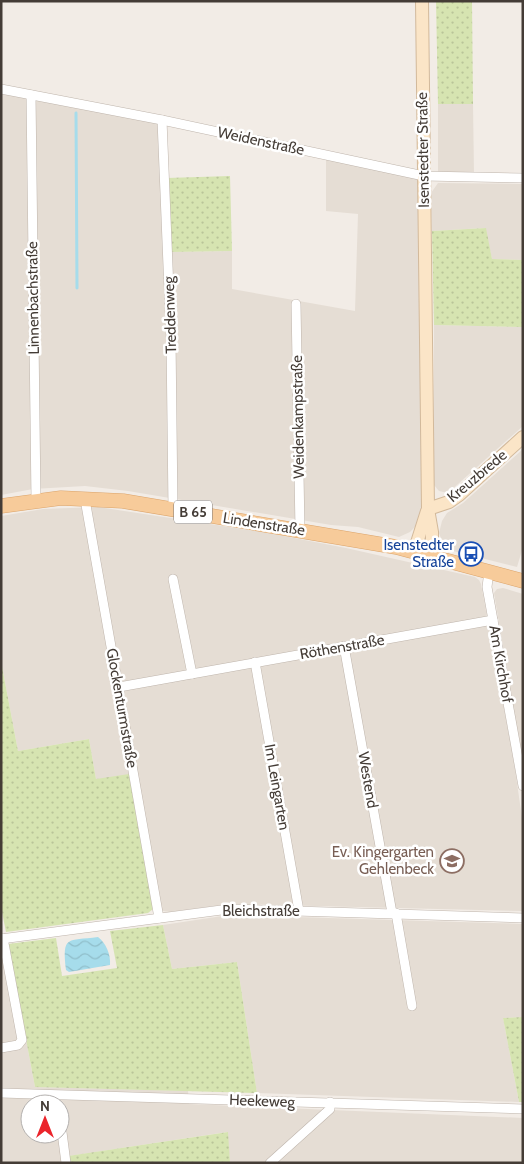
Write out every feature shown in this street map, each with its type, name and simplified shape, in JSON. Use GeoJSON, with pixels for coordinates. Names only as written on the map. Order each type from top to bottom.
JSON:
{"type":"FeatureCollection","features":[{"type":"Feature","properties":{"kind":"main road","name":"Lindenstraße"},"geometry":{"type":"LineString","coordinates":[[1,506],[61,498],[123,501],[300,530],[414,552],[523,581]]}},
{"type":"Feature","properties":{"kind":"street","name":"Isenstedter Straße"},"geometry":{"type":"LineString","coordinates":[[422,1],[428,509],[432,532],[432,556]]}},
{"type":"Feature","properties":{"kind":"street","name":"Weidenstraße"},"geometry":{"type":"LineString","coordinates":[[1,89],[162,120],[424,176],[523,178]]}},
{"type":"Feature","properties":{"kind":"street","name":"Linnenbachstraße"},"geometry":{"type":"LineString","coordinates":[[31,95],[36,500]]}},
{"type":"Feature","properties":{"kind":"street","name":"Treddenweg"},"geometry":{"type":"LineString","coordinates":[[162,120],[171,339],[173,509]]}},
{"type":"Feature","properties":{"kind":"street","name":"Weidenkampstraße"},"geometry":{"type":"LineString","coordinates":[[296,304],[300,530]]}},
{"type":"Feature","properties":{"kind":"street","name":"Kreuzbrede"},"geometry":{"type":"LineString","coordinates":[[428,509],[450,502],[523,437]]}},
{"type":"Feature","properties":{"kind":"street","name":"Glockenturmstraße"},"geometry":{"type":"LineString","coordinates":[[86,498],[159,918]]}},
{"type":"Feature","properties":{"kind":"street","name":"Isenstedter Straße"},"geometry":{"type":"LineString","coordinates":[[414,552],[428,509]]}},
{"type":"Feature","properties":{"kind":"street","name":"Am Kirchhof"},"geometry":{"type":"LineString","coordinates":[[489,571],[487,587],[523,786]]}},
{"type":"Feature","properties":{"kind":"street"},"geometry":{"type":"LineString","coordinates":[[173,579],[192,674]]}},
{"type":"Feature","properties":{"kind":"street","name":"Röthenstraße"},"geometry":{"type":"LineString","coordinates":[[118,687],[493,620]]}},
{"type":"Feature","properties":{"kind":"street","name":"Westend"},"geometry":{"type":"LineString","coordinates":[[344,646],[412,1006]]}},
{"type":"Feature","properties":{"kind":"street","name":"Im Leingarten"},"geometry":{"type":"LineString","coordinates":[[256,662],[299,911]]}},
{"type":"Feature","properties":{"kind":"street","name":"Bleichstraße"},"geometry":{"type":"LineString","coordinates":[[2,939],[229,909],[523,918]]}},
{"type":"Feature","properties":{"kind":"street"},"geometry":{"type":"LineString","coordinates":[[1,1048],[18,1044],[22,1040],[2,939]]}},
{"type":"Feature","properties":{"kind":"street","name":"Heekeweg"},"geometry":{"type":"LineString","coordinates":[[1,1093],[20,1095]]}},
{"type":"Feature","properties":{"kind":"street","name":"Heekeweg"},"geometry":{"type":"LineString","coordinates":[[70,1099],[330,1102],[523,1109]]}},
{"type":"Feature","properties":{"kind":"street"},"geometry":{"type":"LineString","coordinates":[[270,1163],[330,1109],[330,1102]]}},
{"type":"Feature","properties":{"kind":"street"},"geometry":{"type":"LineString","coordinates":[[64,1144],[66,1163]]}},
{"type":"Feature","properties":{"kind":"shaded area"},"geometry":{"type":"Polygon","coordinates":[[[1,85],[165,117],[171,252],[232,251],[232,289],[355,311],[358,214],[326,211],[326,158],[419,177],[422,509],[418,524],[410,532],[399,537],[358,527],[331,525],[128,491],[85,486],[33,489],[1,495],[1,85]]]}},
{"type":"Feature","properties":{"kind":"shaded area"},"geometry":{"type":"Polygon","coordinates":[[[438,104],[473,104],[474,174],[438,174],[438,104]]]}},
{"type":"Feature","properties":{"kind":"shaded area"},"geometry":{"type":"Polygon","coordinates":[[[438,183],[523,184],[523,260],[492,259],[485,228],[432,231],[431,193],[438,183]]]}},
{"type":"Feature","properties":{"kind":"shaded area"},"geometry":{"type":"Polygon","coordinates":[[[434,325],[523,327],[523,426],[448,493],[439,491],[434,485],[434,325]]]}},
{"type":"Feature","properties":{"kind":"shaded area"},"geometry":{"type":"Polygon","coordinates":[[[523,449],[523,547],[517,567],[445,549],[439,533],[442,521],[447,513],[463,503],[523,449]]]}},
{"type":"Feature","properties":{"kind":"shaded area"},"geometry":{"type":"Polygon","coordinates":[[[98,507],[263,532],[346,548],[475,577],[479,580],[514,762],[523,825],[523,911],[229,904],[169,912],[153,909],[96,779],[89,739],[18,751],[1,661],[1,516],[43,509],[98,507]]]}},
{"type":"Feature","properties":{"kind":"shaded area"},"geometry":{"type":"Polygon","coordinates":[[[503,588],[523,594],[522,760],[494,593],[497,589],[503,588]]]}},
{"type":"Feature","properties":{"kind":"shaded area"},"geometry":{"type":"Polygon","coordinates":[[[229,915],[523,924],[523,1017],[503,1018],[519,1102],[257,1093],[237,962],[172,969],[163,925],[229,915]]]}},
{"type":"Feature","properties":{"kind":"shaded area"},"geometry":{"type":"Polygon","coordinates":[[[8,944],[35,1087],[188,1091],[189,1104],[523,1118],[523,1163],[230,1163],[227,1132],[69,1156],[69,1163],[1,1163],[1,945],[8,944]]]}},
{"type":"Feature","properties":{"kind":"green space"},"geometry":{"type":"Polygon","coordinates":[[[436,1],[472,1],[473,104],[438,104],[436,1]]]}},
{"type":"Feature","properties":{"kind":"green space"},"geometry":{"type":"Polygon","coordinates":[[[230,176],[232,251],[171,252],[167,178],[230,176]]]}},
{"type":"Feature","properties":{"kind":"green space"},"geometry":{"type":"Polygon","coordinates":[[[486,228],[492,259],[523,260],[523,327],[434,325],[432,231],[486,228]]]}},
{"type":"Feature","properties":{"kind":"green space"},"geometry":{"type":"Polygon","coordinates":[[[1,661],[18,751],[89,739],[96,779],[129,774],[153,909],[148,913],[6,932],[1,907],[1,661]]]}},
{"type":"Feature","properties":{"kind":"green space"},"geometry":{"type":"Polygon","coordinates":[[[163,925],[172,969],[237,962],[257,1093],[35,1087],[8,944],[56,938],[62,976],[117,968],[110,931],[163,925]]]}},
{"type":"Feature","properties":{"kind":"green space"},"geometry":{"type":"Polygon","coordinates":[[[523,1017],[523,1102],[519,1102],[503,1018],[523,1017]]]}},
{"type":"Feature","properties":{"kind":"green space"},"geometry":{"type":"Polygon","coordinates":[[[228,1132],[230,1163],[69,1163],[68,1156],[228,1132]]]}},
{"type":"Feature","properties":{"kind":"water"},"geometry":{"type":"Polygon","coordinates":[[[98,937],[107,949],[110,965],[69,972],[66,970],[66,945],[73,940],[98,937]]]}},
{"type":"Feature","properties":{"kind":"waterway"},"geometry":{"type":"LineString","coordinates":[[76,113],[77,288]]}},
{"type":"Feature","properties":{"kind":"place","name":"Isenstedter Straße"},"geometry":{"type":"Point","coordinates":[471,554]}},
{"type":"Feature","properties":{"kind":"place","name":"Ev. Kingergarten Gehlenbeck"},"geometry":{"type":"Point","coordinates":[452,861]}}]}
